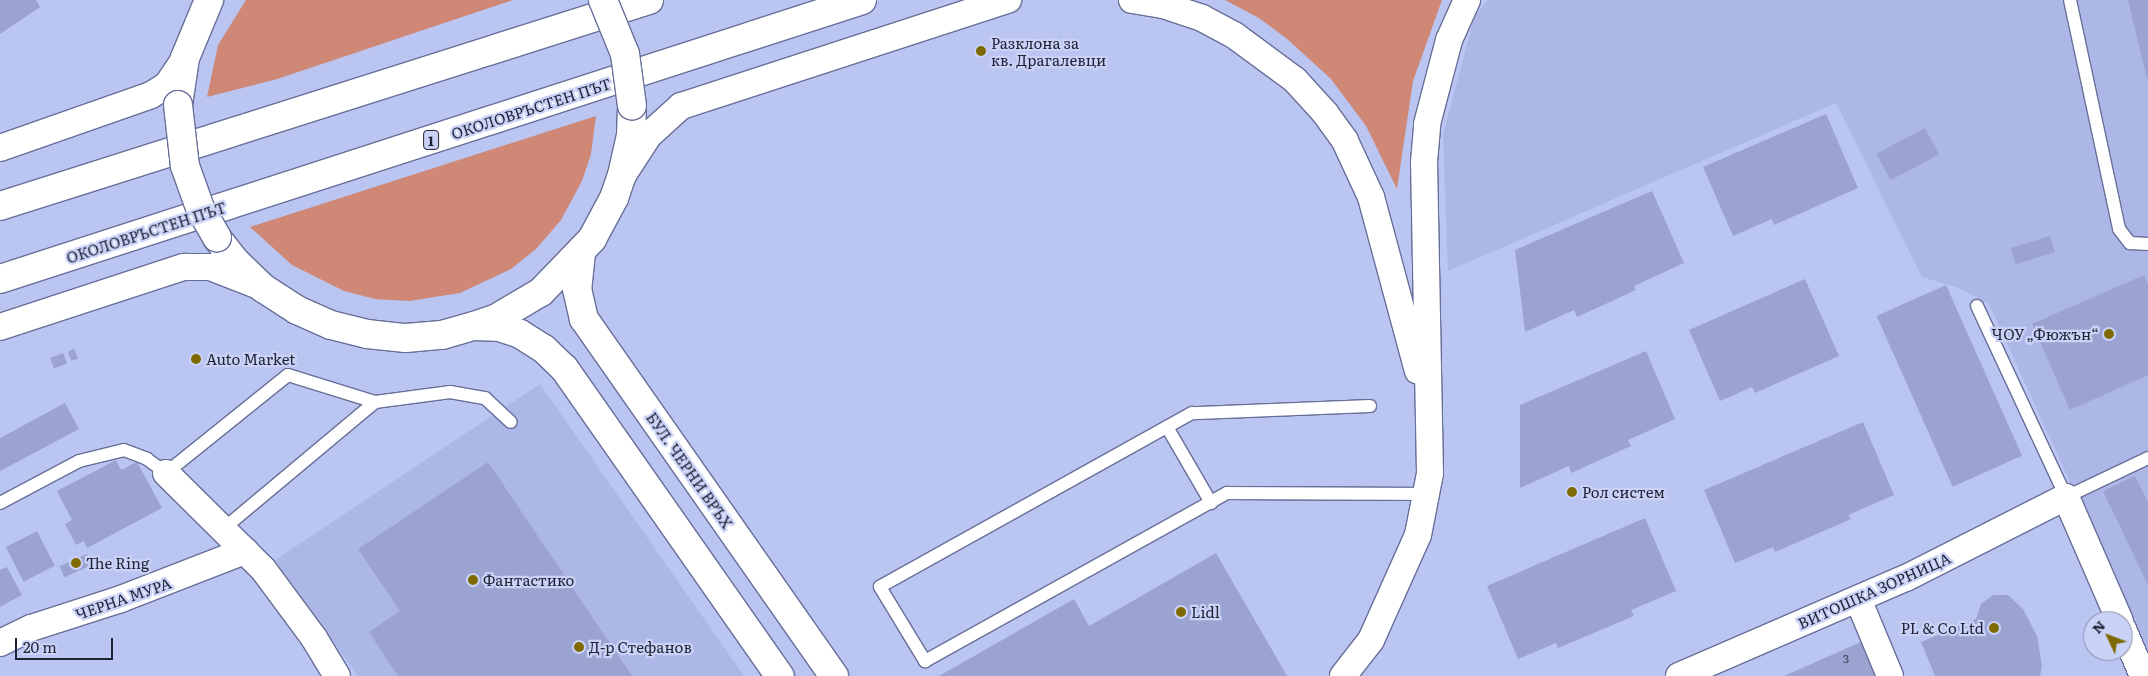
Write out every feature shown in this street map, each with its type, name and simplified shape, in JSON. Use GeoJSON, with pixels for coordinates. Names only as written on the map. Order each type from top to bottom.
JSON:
{"type":"FeatureCollection","features":[{"type":"Feature","properties":{"kind":"main road"},"geometry":{"type":"LineString","coordinates":[[209,0],[185,58],[178,105],[185,166],[200,208],[217,238],[235,261],[263,288],[317,320],[367,334],[426,337],[474,326],[525,303],[558,278],[581,253],[602,224],[622,175],[630,135],[632,106],[625,54],[603,0]]}},
{"type":"Feature","properties":{"kind":"main road"},"geometry":{"type":"LineString","coordinates":[[0,206],[649,0]]}},
{"type":"Feature","properties":{"kind":"main road","name":"ОКОЛОВРЪСТЕН ПЪТ"},"geometry":{"type":"LineString","coordinates":[[0,279],[862,0]]}},
{"type":"Feature","properties":{"kind":"main road","name":"БУЛ. ЧЕРНИ ВРЪХ"},"geometry":{"type":"LineString","coordinates":[[581,253],[577,289],[584,319],[834,676]]}},
{"type":"Feature","properties":{"kind":"main road"},"geometry":{"type":"LineString","coordinates":[[474,326],[499,327],[520,334],[544,349],[564,368],[780,676]]}},
{"type":"Feature","properties":{"kind":"street"},"geometry":{"type":"LineString","coordinates":[[622,175],[649,135],[681,106],[1008,0]]}},
{"type":"Feature","properties":{"kind":"street"},"geometry":{"type":"LineString","coordinates":[[1132,0],[1163,5],[1202,18],[1234,35],[1295,80],[1345,141],[1371,197],[1428,408]]}},
{"type":"Feature","properties":{"kind":"street"},"geometry":{"type":"LineString","coordinates":[[1343,676],[1375,631],[1418,535],[1430,473],[1424,162],[1427,124],[1449,40],[1467,0]]}},
{"type":"Feature","properties":{"kind":"street"},"geometry":{"type":"LineString","coordinates":[[0,148],[151,95],[167,85],[185,58]]}},
{"type":"Feature","properties":{"kind":"street"},"geometry":{"type":"LineString","coordinates":[[0,327],[184,267],[210,266],[263,288]]}},
{"type":"Feature","properties":{"kind":"street"},"geometry":{"type":"LineString","coordinates":[[166,473],[269,576],[314,638],[337,676]]}},
{"type":"Feature","properties":{"kind":"street"},"geometry":{"type":"LineString","coordinates":[[2066,497],[2116,611]]}},
{"type":"Feature","properties":{"kind":"street","name":"ВИТОШКА ЗОРНИЦА"},"geometry":{"type":"LineString","coordinates":[[1679,676],[1858,599],[2066,497]]}},
{"type":"Feature","properties":{"kind":"street","name":"ЧЕРНА МУРА"},"geometry":{"type":"LineString","coordinates":[[0,643],[31,628],[121,599],[245,551]]}},
{"type":"Feature","properties":{"kind":"street"},"geometry":{"type":"LineString","coordinates":[[1858,599],[1890,676]]}},
{"type":"Feature","properties":{"kind":"street"},"geometry":{"type":"LineString","coordinates":[[2133,652],[2143,676]]}},
{"type":"Feature","properties":{"kind":"lane"},"geometry":{"type":"LineString","coordinates":[[2070,0],[2119,229],[2130,243],[2148,244]]}},
{"type":"Feature","properties":{"kind":"lane"},"geometry":{"type":"LineString","coordinates":[[1977,306],[2066,497],[2148,458]]}},
{"type":"Feature","properties":{"kind":"lane"},"geometry":{"type":"LineString","coordinates":[[0,503],[79,461],[124,450],[147,459],[166,473],[288,375],[375,402],[450,392],[485,398],[511,422]]}},
{"type":"Feature","properties":{"kind":"lane"},"geometry":{"type":"LineString","coordinates":[[222,530],[375,402]]}},
{"type":"Feature","properties":{"kind":"lane"},"geometry":{"type":"LineString","coordinates":[[1370,406],[1192,413],[880,586],[924,661],[1227,493],[1426,494]]}},
{"type":"Feature","properties":{"kind":"lane"},"geometry":{"type":"LineString","coordinates":[[1167,427],[1211,503]]}},
{"type":"Feature","properties":{"kind":"shaded area"},"geometry":{"type":"Polygon","coordinates":[[[246,0],[513,0],[277,79],[207,97],[218,45],[246,0]]]}},
{"type":"Feature","properties":{"kind":"shaded area"},"geometry":{"type":"Polygon","coordinates":[[[1225,0],[1442,0],[1413,81],[1397,189],[1366,126],[1331,79],[1286,38],[1259,18],[1225,0]]]}},
{"type":"Feature","properties":{"kind":"shaded area"},"geometry":{"type":"Polygon","coordinates":[[[1488,0],[2148,0],[2148,653],[2133,620],[2133,611],[2129,611],[1989,304],[1959,288],[1922,277],[1836,103],[1448,271],[1443,135],[1474,18],[1488,0]]]}},
{"type":"Feature","properties":{"kind":"shaded area"},"geometry":{"type":"Polygon","coordinates":[[[596,116],[591,154],[582,181],[561,220],[536,249],[511,269],[460,293],[409,301],[375,299],[344,291],[292,265],[250,227],[596,116]]]}},
{"type":"Feature","properties":{"kind":"shaded area"},"geometry":{"type":"Polygon","coordinates":[[[540,384],[744,676],[358,676],[275,560],[540,384]]]}},
{"type":"Feature","properties":{"kind":"building"},"geometry":{"type":"Polygon","coordinates":[[[0,0],[36,0],[40,7],[0,34],[0,0]]]}},
{"type":"Feature","properties":{"kind":"building"},"geometry":{"type":"Polygon","coordinates":[[[2128,0],[2148,0],[2148,79],[2147,79],[2128,0]]]}},
{"type":"Feature","properties":{"kind":"building"},"geometry":{"type":"Polygon","coordinates":[[[1826,114],[1858,188],[1774,225],[1772,219],[1733,236],[1703,167],[1826,114]]]}},
{"type":"Feature","properties":{"kind":"building"},"geometry":{"type":"Polygon","coordinates":[[[1925,128],[1939,154],[1891,180],[1876,154],[1925,128]]]}},
{"type":"Feature","properties":{"kind":"building"},"geometry":{"type":"Polygon","coordinates":[[[1652,191],[1684,263],[1634,286],[1636,290],[1577,317],[1574,310],[1525,332],[1515,250],[1652,191]]]}},
{"type":"Feature","properties":{"kind":"building"},"geometry":{"type":"Polygon","coordinates":[[[2050,236],[2055,252],[2016,264],[2011,248],[2050,236]]]}},
{"type":"Feature","properties":{"kind":"building"},"geometry":{"type":"Polygon","coordinates":[[[2144,275],[2148,285],[2148,375],[2070,410],[2032,324],[2144,275]]]}},
{"type":"Feature","properties":{"kind":"building"},"geometry":{"type":"Polygon","coordinates":[[[1805,279],[1839,356],[1755,393],[1752,387],[1720,401],[1689,330],[1805,279]]]}},
{"type":"Feature","properties":{"kind":"building"},"geometry":{"type":"Polygon","coordinates":[[[1946,285],[2022,456],[1953,487],[1877,316],[1946,285]]]}},
{"type":"Feature","properties":{"kind":"building"},"geometry":{"type":"Polygon","coordinates":[[[74,349],[78,358],[72,361],[68,352],[74,349]]]}},
{"type":"Feature","properties":{"kind":"building"},"geometry":{"type":"Polygon","coordinates":[[[1646,351],[1675,419],[1628,440],[1631,446],[1571,473],[1569,466],[1520,488],[1520,405],[1646,351]]]}},
{"type":"Feature","properties":{"kind":"building"},"geometry":{"type":"Polygon","coordinates":[[[63,353],[67,363],[54,368],[50,358],[63,353]]]}},
{"type":"Feature","properties":{"kind":"building"},"geometry":{"type":"Polygon","coordinates":[[[65,403],[79,429],[0,471],[0,438],[65,403]]]}},
{"type":"Feature","properties":{"kind":"building"},"geometry":{"type":"Polygon","coordinates":[[[1863,422],[1894,495],[1848,515],[1851,519],[1775,552],[1773,547],[1735,563],[1704,490],[1863,422]]]}},
{"type":"Feature","properties":{"kind":"building"},"geometry":{"type":"Polygon","coordinates":[[[116,460],[121,470],[137,462],[162,508],[87,548],[84,541],[76,545],[65,524],[72,520],[57,491],[116,460]]]}},
{"type":"Feature","properties":{"kind":"building","name":"Фантастико"},"geometry":{"type":"Polygon","coordinates":[[[488,462],[632,676],[398,676],[369,632],[400,611],[358,549],[488,462]]]}},
{"type":"Feature","properties":{"kind":"building"},"geometry":{"type":"Polygon","coordinates":[[[2135,476],[2148,503],[2148,585],[2103,491],[2135,476]]]}},
{"type":"Feature","properties":{"kind":"building"},"geometry":{"type":"Polygon","coordinates":[[[1645,518],[1676,591],[1631,610],[1634,616],[1558,648],[1556,643],[1518,659],[1487,586],[1645,518]]]}},
{"type":"Feature","properties":{"kind":"building"},"geometry":{"type":"Polygon","coordinates":[[[37,531],[55,566],[24,582],[6,547],[37,531]]]}},
{"type":"Feature","properties":{"kind":"building","name":"Lidl"},"geometry":{"type":"Polygon","coordinates":[[[1216,553],[1287,676],[939,676],[1074,599],[1089,626],[1216,553]]]}},
{"type":"Feature","properties":{"kind":"building"},"geometry":{"type":"Polygon","coordinates":[[[87,554],[92,565],[64,577],[60,566],[87,554]]]}},
{"type":"Feature","properties":{"kind":"building"},"geometry":{"type":"Polygon","coordinates":[[[7,567],[22,595],[0,607],[0,570],[7,567]]]}},
{"type":"Feature","properties":{"kind":"building","name":"PL & Co Ltd"},"geometry":{"type":"Polygon","coordinates":[[[1993,595],[2008,595],[2023,609],[2037,636],[2042,666],[2040,676],[1935,676],[1921,642],[1976,619],[1981,604],[1993,595]]]}},
{"type":"Feature","properties":{"kind":"building"},"geometry":{"type":"Polygon","coordinates":[[[1861,642],[1876,676],[1784,676],[1861,642]]]}},
{"type":"Feature","properties":{"kind":"place","name":"Разклона за кв. Драгалевци"},"geometry":{"type":"Point","coordinates":[981,51]}},
{"type":"Feature","properties":{"kind":"place","name":"ЧОУ „Фюжън“"},"geometry":{"type":"Point","coordinates":[2109,334]}},
{"type":"Feature","properties":{"kind":"place","name":"Auto Market"},"geometry":{"type":"Point","coordinates":[196,359]}},
{"type":"Feature","properties":{"kind":"place","name":"Рол систем"},"geometry":{"type":"Point","coordinates":[1572,492]}},
{"type":"Feature","properties":{"kind":"place","name":"The Ring"},"geometry":{"type":"Point","coordinates":[76,563]}},
{"type":"Feature","properties":{"kind":"place","name":"Фантастико"},"geometry":{"type":"Point","coordinates":[473,580]}},
{"type":"Feature","properties":{"kind":"place","name":"Lidl"},"geometry":{"type":"Point","coordinates":[1181,612]}},
{"type":"Feature","properties":{"kind":"place","name":"PL & Co Ltd"},"geometry":{"type":"Point","coordinates":[1994,628]}},
{"type":"Feature","properties":{"kind":"place","name":"Д-р Стефанов"},"geometry":{"type":"Point","coordinates":[579,647]}}]}
